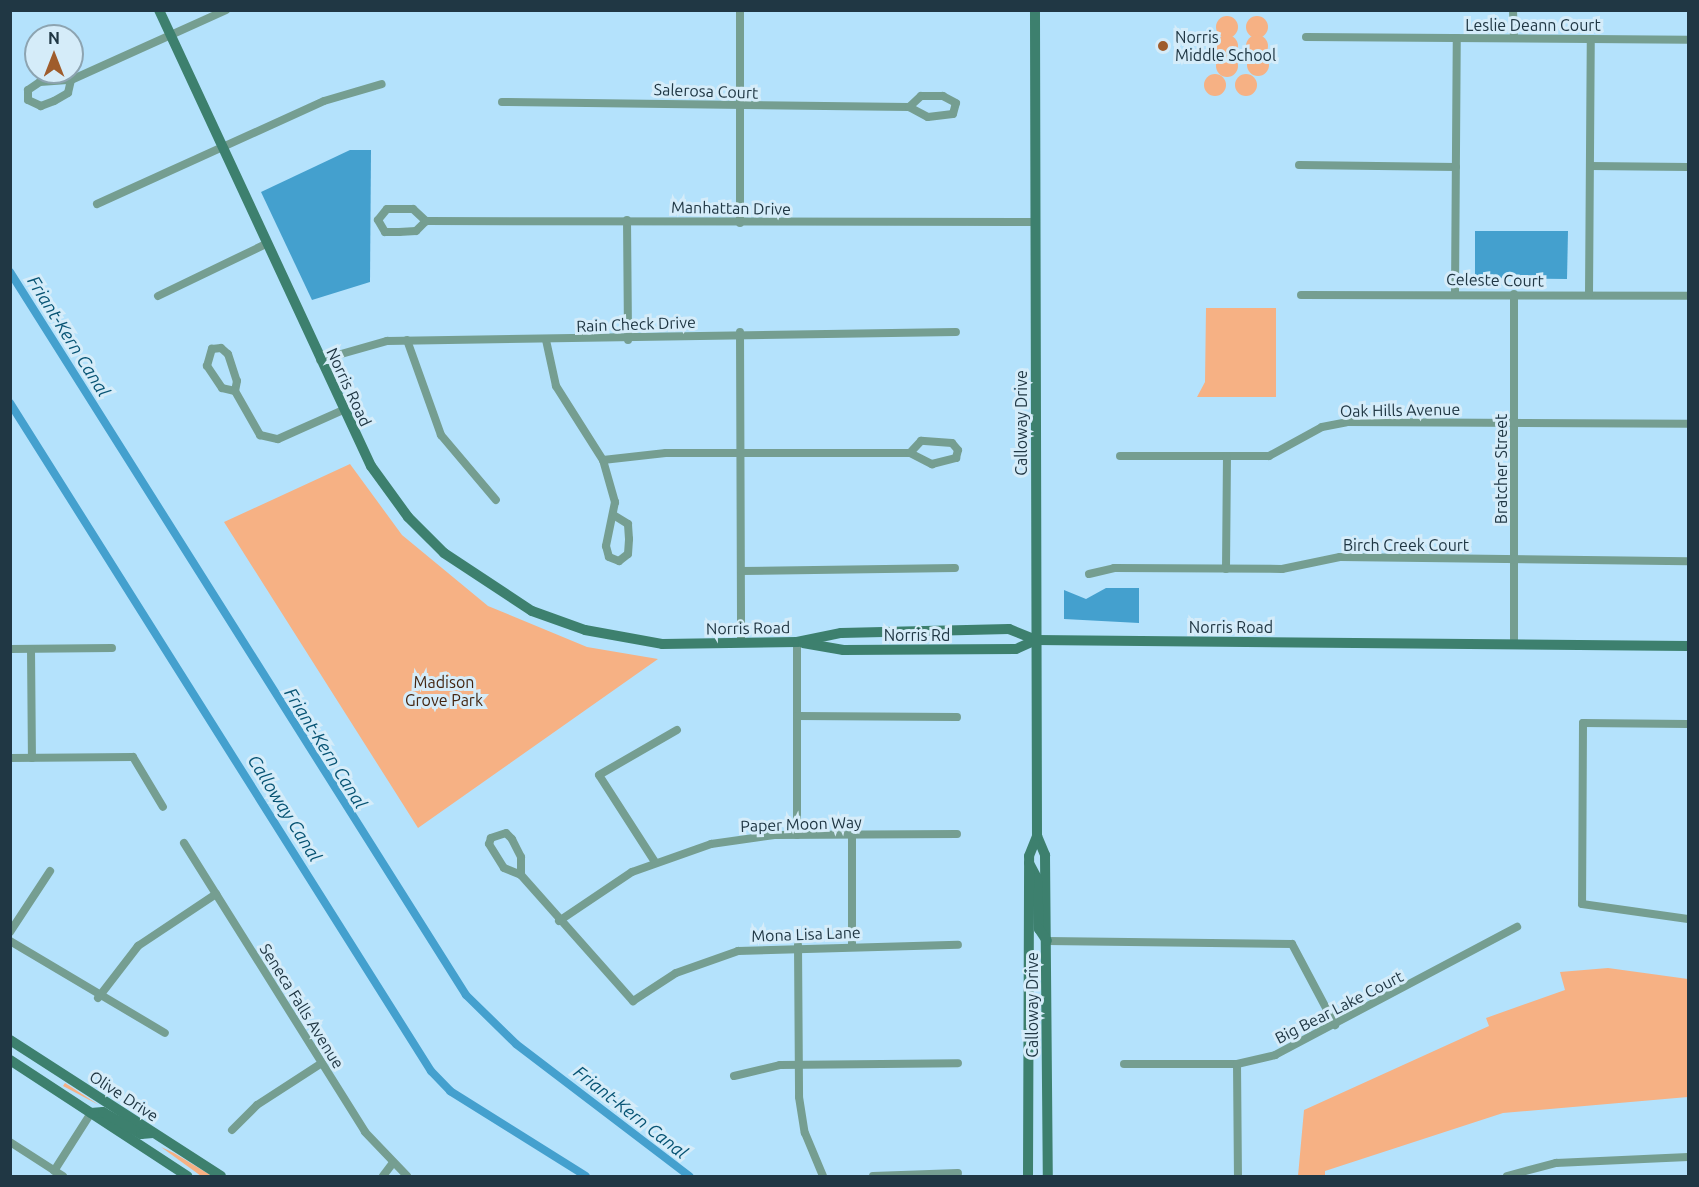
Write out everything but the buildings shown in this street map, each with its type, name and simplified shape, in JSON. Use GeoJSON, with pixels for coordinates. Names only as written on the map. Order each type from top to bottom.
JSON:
{"type":"FeatureCollection","features":[{"type":"Feature","properties":{"kind":"main road","name":"Norris Road"},"geometry":{"type":"LineString","coordinates":[[159,10],[371,466],[408,517],[444,554],[504,596],[555,620],[610,636],[662,644],[797,642],[841,633],[1010,629],[1036,640],[1689,646]]}},
{"type":"Feature","properties":{"kind":"main road","name":"Calloway Drive"},"geometry":{"type":"LineString","coordinates":[[1028,1176],[1029,863],[1037,836],[1035,10]]}},
{"type":"Feature","properties":{"kind":"main road","name":"Norris Rd"},"geometry":{"type":"LineString","coordinates":[[797,642],[866,650],[1016,649],[1036,640]]}},
{"type":"Feature","properties":{"kind":"main road","name":"Calloway Drive"},"geometry":{"type":"LineString","coordinates":[[1037,836],[1045,855],[1048,1176]]}},
{"type":"Feature","properties":{"kind":"main road"},"geometry":{"type":"LineString","coordinates":[[1029,863],[1037,878],[1039,929],[1047,940]]}},
{"type":"Feature","properties":{"kind":"main road","name":"Olive Drive"},"geometry":{"type":"LineString","coordinates":[[10,1040],[221,1176]]}},
{"type":"Feature","properties":{"kind":"main road","name":"Olive Drive"},"geometry":{"type":"LineString","coordinates":[[10,1060],[187,1176]]}},
{"type":"Feature","properties":{"kind":"main road"},"geometry":{"type":"LineString","coordinates":[[91,1113],[103,1112],[141,1134],[153,1133]]}},
{"type":"Feature","properties":{"kind":"main road"},"geometry":{"type":"LineString","coordinates":[[1028,1164],[1035,1176]]}},
{"type":"Feature","properties":{"kind":"street"},"geometry":{"type":"LineString","coordinates":[[84,74],[226,10]]}},
{"type":"Feature","properties":{"kind":"street"},"geometry":{"type":"LineString","coordinates":[[740,10],[740,223]]}},
{"type":"Feature","properties":{"kind":"street"},"geometry":{"type":"LineString","coordinates":[[1514,10],[1514,38]]}},
{"type":"Feature","properties":{"kind":"street","name":"Leslie Deann Court"},"geometry":{"type":"LineString","coordinates":[[1306,37],[1689,40]]}},
{"type":"Feature","properties":{"kind":"street"},"geometry":{"type":"LineString","coordinates":[[1455,292],[1457,38]]}},
{"type":"Feature","properties":{"kind":"street"},"geometry":{"type":"LineString","coordinates":[[1589,295],[1591,39]]}},
{"type":"Feature","properties":{"kind":"street"},"geometry":{"type":"LineString","coordinates":[[71,80],[68,93],[54,100],[41,106],[28,100],[28,90],[40,82],[71,80]]}},
{"type":"Feature","properties":{"kind":"street"},"geometry":{"type":"LineString","coordinates":[[97,204],[324,101],[382,84]]}},
{"type":"Feature","properties":{"kind":"street","name":"Salerosa Court"},"geometry":{"type":"LineString","coordinates":[[502,102],[740,107],[909,107],[921,96],[944,96],[956,103],[953,114],[945,116],[918,116],[909,107]]}},
{"type":"Feature","properties":{"kind":"street"},"geometry":{"type":"LineString","coordinates":[[1299,165],[1456,167]]}},
{"type":"Feature","properties":{"kind":"street"},"geometry":{"type":"LineString","coordinates":[[1590,166],[1689,167]]}},
{"type":"Feature","properties":{"kind":"street","name":"Manhattan Drive"},"geometry":{"type":"LineString","coordinates":[[426,221],[416,231],[385,232],[378,220],[387,209],[413,209],[426,221],[1036,222]]}},
{"type":"Feature","properties":{"kind":"street"},"geometry":{"type":"LineString","coordinates":[[627,220],[628,340]]}},
{"type":"Feature","properties":{"kind":"street"},"geometry":{"type":"LineString","coordinates":[[158,296],[266,244]]}},
{"type":"Feature","properties":{"kind":"street","name":"Celeste Court"},"geometry":{"type":"LineString","coordinates":[[1301,294],[1455,292],[1689,296]]}},
{"type":"Feature","properties":{"kind":"street","name":"Bratcher Street"},"geometry":{"type":"LineString","coordinates":[[1514,294],[1514,644]]}},
{"type":"Feature","properties":{"kind":"street"},"geometry":{"type":"LineString","coordinates":[[740,332],[741,643]]}},
{"type":"Feature","properties":{"kind":"street","name":"Rain Check Drive"},"geometry":{"type":"LineString","coordinates":[[320,360],[366,344],[407,340],[628,340],[740,332],[956,332]]}},
{"type":"Feature","properties":{"kind":"street"},"geometry":{"type":"LineString","coordinates":[[407,340],[441,435],[496,500]]}},
{"type":"Feature","properties":{"kind":"street"},"geometry":{"type":"LineString","coordinates":[[546,340],[556,386],[603,460],[615,516],[606,546],[609,557],[619,561],[628,554],[628,524],[615,516]]}},
{"type":"Feature","properties":{"kind":"street"},"geometry":{"type":"LineString","coordinates":[[235,391],[222,388],[207,366],[213,349],[221,348],[228,354],[235,391],[260,435],[278,439],[343,410]]}},
{"type":"Feature","properties":{"kind":"street","name":"Oak Hills Avenue"},"geometry":{"type":"LineString","coordinates":[[1120,456],[1227,457],[1282,452],[1322,427],[1347,422],[1689,424]]}},
{"type":"Feature","properties":{"kind":"street"},"geometry":{"type":"LineString","coordinates":[[603,460],[740,453],[910,453],[932,464],[956,458],[958,450],[952,443],[921,441],[910,453]]}},
{"type":"Feature","properties":{"kind":"street"},"geometry":{"type":"LineString","coordinates":[[1226,568],[1227,457]]}},
{"type":"Feature","properties":{"kind":"street","name":"Birch Creek Court"},"geometry":{"type":"LineString","coordinates":[[1089,574],[1114,568],[1282,569],[1340,557],[1689,561]]}},
{"type":"Feature","properties":{"kind":"street"},"geometry":{"type":"LineString","coordinates":[[741,571],[955,568]]}},
{"type":"Feature","properties":{"kind":"street"},"geometry":{"type":"LineString","coordinates":[[797,642],[797,835]]}},
{"type":"Feature","properties":{"kind":"street"},"geometry":{"type":"LineString","coordinates":[[10,649],[112,648]]}},
{"type":"Feature","properties":{"kind":"street"},"geometry":{"type":"LineString","coordinates":[[31,649],[32,758]]}},
{"type":"Feature","properties":{"kind":"street"},"geometry":{"type":"LineString","coordinates":[[797,716],[957,717]]}},
{"type":"Feature","properties":{"kind":"street"},"geometry":{"type":"LineString","coordinates":[[1689,724],[1583,723],[1582,904],[1689,919]]}},
{"type":"Feature","properties":{"kind":"street"},"geometry":{"type":"LineString","coordinates":[[655,862],[599,775],[677,730]]}},
{"type":"Feature","properties":{"kind":"street"},"geometry":{"type":"LineString","coordinates":[[10,758],[133,757],[163,807]]}},
{"type":"Feature","properties":{"kind":"street"},"geometry":{"type":"LineString","coordinates":[[521,875],[521,857],[512,839],[506,833],[491,838],[489,844],[504,868],[521,875],[559,921]]}},
{"type":"Feature","properties":{"kind":"street"},"geometry":{"type":"LineString","coordinates":[[852,834],[852,945]]}},
{"type":"Feature","properties":{"kind":"street","name":"Paper Moon Way"},"geometry":{"type":"LineString","coordinates":[[559,921],[603,889],[655,862],[711,844],[797,835],[957,834]]}},
{"type":"Feature","properties":{"kind":"street","name":"Seneca Falls Avenue"},"geometry":{"type":"LineString","coordinates":[[184,843],[322,1063],[392,1164],[404,1175]]}},
{"type":"Feature","properties":{"kind":"street"},"geometry":{"type":"LineString","coordinates":[[10,932],[50,871]]}},
{"type":"Feature","properties":{"kind":"street"},"geometry":{"type":"LineString","coordinates":[[98,998],[138,946],[216,894]]}},
{"type":"Feature","properties":{"kind":"street","name":"Mona Lisa Lane"},"geometry":{"type":"LineString","coordinates":[[559,921],[633,1001],[676,973],[721,955],[798,945],[958,945]]}},
{"type":"Feature","properties":{"kind":"street","name":"Big Bear Lake Court"},"geometry":{"type":"LineString","coordinates":[[1124,1064],[1237,1064],[1275,1055],[1517,927]]}},
{"type":"Feature","properties":{"kind":"street"},"geometry":{"type":"LineString","coordinates":[[1047,940],[1292,944],[1335,1025]]}},
{"type":"Feature","properties":{"kind":"street"},"geometry":{"type":"LineString","coordinates":[[10,941],[98,998],[165,1033]]}},
{"type":"Feature","properties":{"kind":"street"},"geometry":{"type":"LineString","coordinates":[[798,945],[798,1064],[801,1115],[823,1176]]}},
{"type":"Feature","properties":{"kind":"street"},"geometry":{"type":"LineString","coordinates":[[232,1130],[257,1105],[322,1063]]}},
{"type":"Feature","properties":{"kind":"street"},"geometry":{"type":"LineString","coordinates":[[734,1076],[798,1064],[958,1063]]}},
{"type":"Feature","properties":{"kind":"street"},"geometry":{"type":"LineString","coordinates":[[1237,1064],[1238,1176]]}},
{"type":"Feature","properties":{"kind":"street"},"geometry":{"type":"LineString","coordinates":[[54,1171],[91,1113]]}},
{"type":"Feature","properties":{"kind":"street"},"geometry":{"type":"LineString","coordinates":[[10,1142],[63,1176]]}},
{"type":"Feature","properties":{"kind":"street"},"geometry":{"type":"LineString","coordinates":[[1507,1176],[1556,1163],[1689,1157]]}},
{"type":"Feature","properties":{"kind":"street"},"geometry":{"type":"LineString","coordinates":[[382,1176],[392,1164]]}},
{"type":"Feature","properties":{"kind":"street"},"geometry":{"type":"LineString","coordinates":[[873,1176],[958,1173]]}},
{"type":"Feature","properties":{"kind":"green space"},"geometry":{"type":"Polygon","coordinates":[[[1227,16],[1235,19],[1238,27],[1235,35],[1227,38],[1219,35],[1216,27],[1219,19],[1227,16]]]}},
{"type":"Feature","properties":{"kind":"green space"},"geometry":{"type":"Polygon","coordinates":[[[1257,16],[1265,19],[1268,27],[1265,35],[1257,38],[1249,35],[1246,27],[1249,19],[1257,16]]]}},
{"type":"Feature","properties":{"kind":"green space"},"geometry":{"type":"Polygon","coordinates":[[[1227,35],[1235,38],[1238,46],[1235,54],[1227,57],[1219,54],[1216,46],[1219,38],[1227,35]]]}},
{"type":"Feature","properties":{"kind":"green space"},"geometry":{"type":"Polygon","coordinates":[[[1257,35],[1265,38],[1268,46],[1265,54],[1257,57],[1249,54],[1246,46],[1249,38],[1257,35]]]}},
{"type":"Feature","properties":{"kind":"green space"},"geometry":{"type":"Polygon","coordinates":[[[1258,54],[1266,57],[1269,65],[1266,73],[1258,76],[1250,73],[1247,65],[1250,57],[1258,54]]]}},
{"type":"Feature","properties":{"kind":"green space"},"geometry":{"type":"Polygon","coordinates":[[[1227,55],[1235,58],[1238,66],[1235,74],[1227,77],[1219,74],[1216,66],[1219,58],[1227,55]]]}},
{"type":"Feature","properties":{"kind":"green space"},"geometry":{"type":"Polygon","coordinates":[[[1215,74],[1223,77],[1226,85],[1223,93],[1215,96],[1207,93],[1204,85],[1207,77],[1215,74]]]}},
{"type":"Feature","properties":{"kind":"green space"},"geometry":{"type":"Polygon","coordinates":[[[1246,74],[1254,77],[1257,85],[1254,93],[1246,96],[1238,93],[1235,85],[1238,77],[1246,74]]]}},
{"type":"Feature","properties":{"kind":"green space"},"geometry":{"type":"Polygon","coordinates":[[[1206,308],[1276,308],[1276,397],[1197,397],[1205,382],[1206,308]]]}},
{"type":"Feature","properties":{"kind":"green space","name":"Madison Grove Park"},"geometry":{"type":"Polygon","coordinates":[[[350,464],[402,535],[488,606],[587,647],[658,659],[418,828],[224,522],[350,464]]]}},
{"type":"Feature","properties":{"kind":"green space"},"geometry":{"type":"Polygon","coordinates":[[[1608,968],[1688,979],[1688,1097],[1503,1113],[1325,1171],[1325,1176],[1298,1176],[1304,1110],[1489,1026],[1486,1018],[1565,990],[1560,972],[1608,968]]]}},
{"type":"Feature","properties":{"kind":"green space"},"geometry":{"type":"Polygon","coordinates":[[[65,1083],[99,1105],[63,1086],[65,1083]]]}},
{"type":"Feature","properties":{"kind":"green space"},"geometry":{"type":"Polygon","coordinates":[[[161,1147],[174,1153],[212,1176],[201,1176],[161,1147]]]}},
{"type":"Feature","properties":{"kind":"water"},"geometry":{"type":"Polygon","coordinates":[[[350,150],[371,150],[370,282],[312,300],[261,192],[350,150]]]}},
{"type":"Feature","properties":{"kind":"water"},"geometry":{"type":"Polygon","coordinates":[[[1475,231],[1568,231],[1567,279],[1475,278],[1475,231]]]}},
{"type":"Feature","properties":{"kind":"water"},"geometry":{"type":"Polygon","coordinates":[[[1106,588],[1139,588],[1139,623],[1064,619],[1064,590],[1086,599],[1106,588]]]}},
{"type":"Feature","properties":{"kind":"waterway","name":"Friant-Kern Canal"},"geometry":{"type":"LineString","coordinates":[[10,272],[466,995],[516,1044],[689,1176]]}},
{"type":"Feature","properties":{"kind":"waterway","name":"Calloway Canal"},"geometry":{"type":"LineString","coordinates":[[10,403],[431,1071],[450,1091],[586,1176]]}},
{"type":"Feature","properties":{"kind":"place","name":"Norris Middle School"},"geometry":{"type":"Point","coordinates":[1163,46]}}]}
